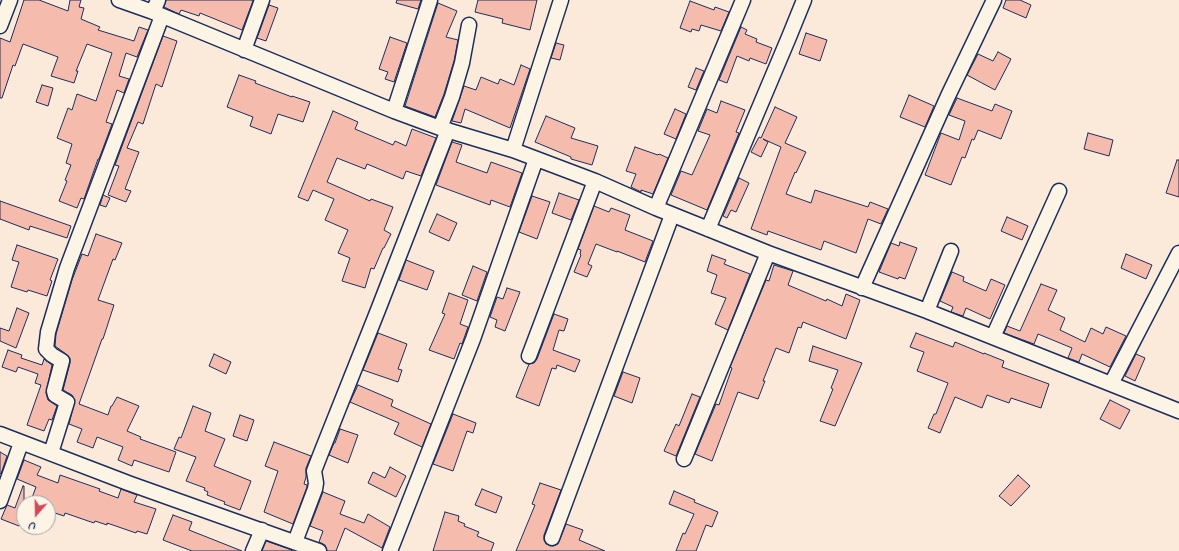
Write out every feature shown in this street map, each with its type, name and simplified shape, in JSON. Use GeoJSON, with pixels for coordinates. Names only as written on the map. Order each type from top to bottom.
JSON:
{"type":"FeatureCollection","features":[{"type":"Feature","properties":{"kind":"street"},"geometry":{"type":"LineString","coordinates":[[0,26],[10,0]]}},
{"type":"Feature","properties":{"kind":"street"},"geometry":{"type":"LineString","coordinates":[[119,0],[158,9],[244,50],[394,111],[444,129],[513,150],[595,181],[672,215],[768,254],[927,311],[1179,410]]}},
{"type":"Feature","properties":{"kind":"street"},"geometry":{"type":"LineString","coordinates":[[244,50],[262,0]]}},
{"type":"Feature","properties":{"kind":"street"},"geometry":{"type":"LineString","coordinates":[[394,111],[430,0]]}},
{"type":"Feature","properties":{"kind":"street"},"geometry":{"type":"LineString","coordinates":[[513,150],[561,0]]}},
{"type":"Feature","properties":{"kind":"street"},"geometry":{"type":"LineString","coordinates":[[656,208],[743,0]]}},
{"type":"Feature","properties":{"kind":"street"},"geometry":{"type":"LineString","coordinates":[[708,229],[804,0]]}},
{"type":"Feature","properties":{"kind":"street"},"geometry":{"type":"LineString","coordinates":[[862,288],[948,96],[994,0]]}},
{"type":"Feature","properties":{"kind":"street"},"geometry":{"type":"LineString","coordinates":[[51,453],[67,402],[55,395],[54,391],[62,360],[52,355],[46,349],[48,332],[67,268],[158,9]]}},
{"type":"Feature","properties":{"kind":"street"},"geometry":{"type":"LineString","coordinates":[[295,542],[315,489],[316,483],[314,471],[375,317],[444,129],[462,63],[469,25]]}},
{"type":"Feature","properties":{"kind":"street"},"geometry":{"type":"LineString","coordinates":[[390,551],[473,339],[536,159]]}},
{"type":"Feature","properties":{"kind":"street"},"geometry":{"type":"LineString","coordinates":[[529,356],[595,181]]}},
{"type":"Feature","properties":{"kind":"street"},"geometry":{"type":"LineString","coordinates":[[993,337],[1059,192]]}},
{"type":"Feature","properties":{"kind":"street"},"geometry":{"type":"LineString","coordinates":[[552,538],[672,215]]}},
{"type":"Feature","properties":{"kind":"street"},"geometry":{"type":"LineString","coordinates":[[927,311],[950,251]]}},
{"type":"Feature","properties":{"kind":"street"},"geometry":{"type":"LineString","coordinates":[[1111,384],[1179,253]]}},
{"type":"Feature","properties":{"kind":"street"},"geometry":{"type":"LineString","coordinates":[[684,459],[768,254]]}},
{"type":"Feature","properties":{"kind":"street"},"geometry":{"type":"LineString","coordinates":[[0,434],[128,483],[319,551]]}},
{"type":"Feature","properties":{"kind":"street"},"geometry":{"type":"LineString","coordinates":[[0,501],[21,443]]}},
{"type":"Feature","properties":{"kind":"street"},"geometry":{"type":"LineString","coordinates":[[253,551],[262,530]]}},
{"type":"Feature","properties":{"kind":"building"},"geometry":{"type":"Polygon","coordinates":[[[24,0],[39,0],[68,11],[70,0],[81,0],[79,7],[84,8],[81,19],[100,27],[98,30],[134,41],[139,27],[148,30],[137,57],[126,53],[119,76],[129,79],[124,93],[117,90],[106,122],[112,124],[84,199],[81,198],[77,208],[59,201],[67,181],[65,180],[71,165],[66,163],[72,144],[57,138],[68,108],[72,110],[77,94],[96,101],[112,53],[87,44],[76,71],[78,71],[74,83],[51,76],[58,57],[23,44],[15,66],[13,65],[2,98],[0,98],[0,38],[10,42],[24,0]]]}},
{"type":"Feature","properties":{"kind":"building"},"geometry":{"type":"Polygon","coordinates":[[[166,0],[253,1],[242,30],[200,13],[199,16],[181,10],[179,14],[164,7],[166,0]]]}},
{"type":"Feature","properties":{"kind":"building"},"geometry":{"type":"Polygon","coordinates":[[[397,0],[421,0],[418,9],[396,3],[397,0]]]}},
{"type":"Feature","properties":{"kind":"building"},"geometry":{"type":"Polygon","coordinates":[[[478,0],[537,0],[530,30],[502,23],[503,19],[475,12],[478,0]]]}},
{"type":"Feature","properties":{"kind":"building"},"geometry":{"type":"Polygon","coordinates":[[[1006,0],[1020,0],[1031,5],[1026,18],[1003,8],[1006,0]]]}},
{"type":"Feature","properties":{"kind":"building"},"geometry":{"type":"Polygon","coordinates":[[[690,1],[714,10],[715,7],[729,12],[721,31],[701,25],[699,31],[692,29],[691,32],[680,28],[690,1]]]}},
{"type":"Feature","properties":{"kind":"building"},"geometry":{"type":"Polygon","coordinates":[[[438,3],[457,11],[446,37],[458,40],[454,61],[435,117],[405,106],[438,3]]]}},
{"type":"Feature","properties":{"kind":"building"},"geometry":{"type":"Polygon","coordinates":[[[269,5],[278,8],[266,41],[257,38],[269,5]]]}},
{"type":"Feature","properties":{"kind":"building"},"geometry":{"type":"Polygon","coordinates":[[[741,27],[747,30],[745,34],[757,39],[756,42],[772,48],[766,64],[750,58],[749,61],[737,56],[727,83],[719,80],[741,27]]]}},
{"type":"Feature","properties":{"kind":"building"},"geometry":{"type":"Polygon","coordinates":[[[806,33],[827,40],[820,61],[799,54],[806,33]]]}},
{"type":"Feature","properties":{"kind":"building"},"geometry":{"type":"Polygon","coordinates":[[[163,36],[177,41],[162,87],[156,84],[143,124],[138,122],[127,148],[139,152],[125,189],[131,191],[126,202],[108,195],[119,166],[115,165],[163,36]]]}},
{"type":"Feature","properties":{"kind":"building"},"geometry":{"type":"Polygon","coordinates":[[[390,37],[407,43],[394,82],[385,79],[388,72],[379,69],[390,37]]]}},
{"type":"Feature","properties":{"kind":"building"},"geometry":{"type":"Polygon","coordinates":[[[556,43],[564,45],[560,60],[551,58],[556,43]]]}},
{"type":"Feature","properties":{"kind":"building"},"geometry":{"type":"Polygon","coordinates":[[[998,52],[1011,59],[995,90],[967,75],[978,54],[993,61],[998,52]]]}},
{"type":"Feature","properties":{"kind":"building"},"geometry":{"type":"Polygon","coordinates":[[[521,65],[530,69],[510,128],[465,109],[461,123],[452,121],[464,86],[476,90],[481,77],[498,84],[500,79],[514,85],[521,65]]]}},
{"type":"Feature","properties":{"kind":"building"},"geometry":{"type":"Polygon","coordinates":[[[696,68],[704,71],[696,90],[688,87],[696,68]]]}},
{"type":"Feature","properties":{"kind":"building"},"geometry":{"type":"Polygon","coordinates":[[[239,75],[256,81],[255,83],[310,102],[303,122],[278,114],[271,134],[250,126],[253,117],[227,107],[239,75]]]}},
{"type":"Feature","properties":{"kind":"building"},"geometry":{"type":"Polygon","coordinates":[[[42,85],[53,88],[48,106],[36,102],[42,85]]]}},
{"type":"Feature","properties":{"kind":"building"},"geometry":{"type":"Polygon","coordinates":[[[909,95],[934,106],[925,127],[900,117],[909,95]]]}},
{"type":"Feature","properties":{"kind":"building"},"geometry":{"type":"Polygon","coordinates":[[[957,98],[992,111],[995,104],[1012,111],[1001,139],[978,130],[974,140],[972,139],[965,158],[962,157],[951,185],[925,175],[941,133],[959,140],[965,121],[949,115],[957,98]]]}},
{"type":"Feature","properties":{"kind":"building"},"geometry":{"type":"Polygon","coordinates":[[[721,101],[745,110],[736,132],[739,133],[707,210],[671,195],[681,171],[692,175],[710,135],[698,131],[707,109],[717,113],[721,101]]]}},
{"type":"Feature","properties":{"kind":"building"},"geometry":{"type":"Polygon","coordinates":[[[775,107],[797,117],[785,143],[806,152],[796,173],[795,172],[786,194],[811,203],[815,190],[868,207],[870,202],[888,209],[881,224],[868,219],[856,253],[824,241],[821,250],[768,231],[767,235],[751,229],[781,147],[763,139],[768,142],[761,157],[751,152],[759,137],[761,138],[775,107]]]}},
{"type":"Feature","properties":{"kind":"building"},"geometry":{"type":"Polygon","coordinates":[[[675,109],[686,114],[676,139],[664,134],[675,109]]]}},
{"type":"Feature","properties":{"kind":"building"},"geometry":{"type":"Polygon","coordinates":[[[333,111],[358,122],[355,129],[393,145],[395,141],[406,146],[412,129],[436,138],[421,176],[406,171],[403,179],[367,164],[365,169],[337,158],[327,182],[370,201],[371,199],[393,207],[384,230],[391,234],[374,269],[371,268],[365,288],[342,281],[350,258],[338,253],[348,230],[325,220],[334,199],[313,190],[308,201],[298,197],[333,111]]]}},
{"type":"Feature","properties":{"kind":"building"},"geometry":{"type":"Polygon","coordinates":[[[546,116],[575,128],[571,138],[598,146],[592,165],[571,159],[571,157],[535,142],[546,116]]]}},
{"type":"Feature","properties":{"kind":"building"},"geometry":{"type":"Polygon","coordinates":[[[1088,133],[1113,140],[1109,156],[1084,149],[1088,133]]]}},
{"type":"Feature","properties":{"kind":"building"},"geometry":{"type":"Polygon","coordinates":[[[452,142],[462,145],[456,162],[487,173],[491,162],[522,173],[510,207],[491,200],[490,205],[436,185],[452,142]]]}},
{"type":"Feature","properties":{"kind":"building"},"geometry":{"type":"Polygon","coordinates":[[[635,147],[668,158],[653,194],[641,190],[641,192],[631,187],[636,174],[626,171],[635,147]]]}},
{"type":"Feature","properties":{"kind":"building"},"geometry":{"type":"Polygon","coordinates":[[[1177,160],[1179,160],[1179,197],[1166,193],[1177,160]]]}},
{"type":"Feature","properties":{"kind":"building"},"geometry":{"type":"Polygon","coordinates":[[[739,178],[749,183],[736,212],[731,210],[727,218],[723,216],[739,178]]]}},
{"type":"Feature","properties":{"kind":"building"},"geometry":{"type":"Polygon","coordinates":[[[559,193],[579,200],[571,220],[552,213],[559,193]]]}},
{"type":"Feature","properties":{"kind":"building"},"geometry":{"type":"Polygon","coordinates":[[[103,195],[110,198],[106,207],[100,205],[103,195]]]}},
{"type":"Feature","properties":{"kind":"building"},"geometry":{"type":"Polygon","coordinates":[[[532,196],[550,202],[537,239],[519,232],[532,196]]]}},
{"type":"Feature","properties":{"kind":"building"},"geometry":{"type":"Polygon","coordinates":[[[0,201],[71,226],[67,238],[30,226],[29,230],[0,219],[0,201]]]}},
{"type":"Feature","properties":{"kind":"building"},"geometry":{"type":"Polygon","coordinates":[[[594,206],[609,212],[611,208],[630,215],[625,230],[653,241],[645,262],[596,244],[588,264],[592,266],[587,277],[574,272],[581,255],[581,250],[578,249],[594,206]]]}},
{"type":"Feature","properties":{"kind":"building"},"geometry":{"type":"Polygon","coordinates":[[[437,214],[457,223],[449,241],[429,232],[437,214]]]}},
{"type":"Feature","properties":{"kind":"building"},"geometry":{"type":"Polygon","coordinates":[[[1007,217],[1028,226],[1022,240],[1001,231],[1007,217]]]}},
{"type":"Feature","properties":{"kind":"building"},"geometry":{"type":"Polygon","coordinates":[[[96,234],[122,243],[115,260],[113,259],[98,300],[114,305],[79,404],[108,415],[111,406],[117,397],[139,406],[127,431],[141,437],[140,439],[176,452],[169,472],[134,460],[132,466],[118,460],[123,447],[97,437],[93,448],[77,442],[82,429],[69,424],[75,400],[72,395],[63,390],[70,358],[55,346],[56,334],[72,280],[82,254],[88,256],[96,234]]]}},
{"type":"Feature","properties":{"kind":"building"},"geometry":{"type":"Polygon","coordinates":[[[900,242],[917,248],[905,279],[899,277],[898,279],[879,272],[891,243],[899,246],[900,242]]]}},
{"type":"Feature","properties":{"kind":"building"},"geometry":{"type":"Polygon","coordinates":[[[17,245],[58,259],[50,280],[52,281],[47,296],[28,290],[27,292],[11,287],[19,262],[12,260],[17,245]]]}},
{"type":"Feature","properties":{"kind":"building"},"geometry":{"type":"Polygon","coordinates":[[[1126,254],[1152,265],[1146,279],[1121,268],[1126,254]]]}},
{"type":"Feature","properties":{"kind":"building"},"geometry":{"type":"Polygon","coordinates":[[[712,255],[726,260],[724,264],[750,274],[728,330],[715,324],[726,298],[711,293],[717,275],[707,271],[712,255]]]}},
{"type":"Feature","properties":{"kind":"building"},"geometry":{"type":"Polygon","coordinates":[[[406,260],[434,271],[427,290],[399,280],[406,260]]]}},
{"type":"Feature","properties":{"kind":"building"},"geometry":{"type":"Polygon","coordinates":[[[774,265],[793,271],[788,285],[826,301],[827,299],[842,306],[846,294],[860,300],[846,339],[803,322],[801,328],[798,327],[789,353],[776,348],[763,381],[765,381],[758,399],[738,392],[712,461],[695,454],[716,404],[719,405],[732,368],[730,367],[766,280],[769,281],[774,265]]]}},
{"type":"Feature","properties":{"kind":"building"},"geometry":{"type":"Polygon","coordinates":[[[473,266],[487,272],[477,301],[462,295],[473,266]]]}},
{"type":"Feature","properties":{"kind":"building"},"geometry":{"type":"Polygon","coordinates":[[[952,272],[964,277],[963,281],[986,291],[991,279],[1005,285],[990,319],[966,308],[963,316],[951,312],[953,307],[940,301],[952,272]]]}},
{"type":"Feature","properties":{"kind":"building"},"geometry":{"type":"Polygon","coordinates":[[[1041,284],[1057,290],[1048,310],[1065,318],[1060,330],[1085,342],[1091,328],[1103,334],[1106,327],[1126,336],[1110,367],[1082,354],[1079,362],[1068,358],[1072,348],[1038,334],[1034,344],[1004,333],[1007,326],[1020,331],[1041,284]]]}},
{"type":"Feature","properties":{"kind":"building"},"geometry":{"type":"Polygon","coordinates":[[[507,288],[520,292],[505,331],[495,327],[497,320],[490,317],[497,297],[503,299],[507,288]]]}},
{"type":"Feature","properties":{"kind":"building"},"geometry":{"type":"Polygon","coordinates":[[[449,293],[468,300],[460,324],[468,327],[462,344],[460,343],[454,359],[429,350],[445,314],[442,313],[449,293]]]}},
{"type":"Feature","properties":{"kind":"building"},"geometry":{"type":"Polygon","coordinates":[[[17,308],[29,313],[16,348],[0,341],[0,328],[9,331],[17,308]]]}},
{"type":"Feature","properties":{"kind":"building"},"geometry":{"type":"Polygon","coordinates":[[[554,314],[568,319],[564,331],[559,330],[553,350],[580,360],[575,372],[557,365],[556,369],[552,368],[539,406],[516,397],[529,364],[534,363],[537,359],[554,314]]]}},
{"type":"Feature","properties":{"kind":"building"},"geometry":{"type":"Polygon","coordinates":[[[378,333],[407,344],[398,369],[402,370],[398,382],[363,370],[378,333]]]}},
{"type":"Feature","properties":{"kind":"building"},"geometry":{"type":"Polygon","coordinates":[[[916,333],[953,347],[955,342],[984,353],[1004,361],[1002,367],[1049,384],[1041,408],[1011,398],[1009,403],[987,395],[982,408],[955,397],[940,433],[928,428],[934,414],[936,414],[948,383],[917,371],[924,352],[910,347],[916,333]]]}},
{"type":"Feature","properties":{"kind":"building"},"geometry":{"type":"Polygon","coordinates":[[[813,346],[862,363],[835,426],[820,421],[833,389],[831,388],[838,370],[809,361],[813,346]]]}},
{"type":"Feature","properties":{"kind":"building"},"geometry":{"type":"Polygon","coordinates":[[[8,350],[22,355],[21,358],[42,365],[44,359],[52,365],[46,393],[48,400],[57,406],[52,420],[49,419],[44,431],[27,425],[41,385],[35,383],[38,374],[18,367],[16,372],[2,367],[8,350]]]}},
{"type":"Feature","properties":{"kind":"building"},"geometry":{"type":"Polygon","coordinates":[[[214,354],[231,362],[226,374],[209,366],[214,354]]]}},
{"type":"Feature","properties":{"kind":"building"},"geometry":{"type":"Polygon","coordinates":[[[1136,354],[1145,358],[1135,381],[1125,376],[1136,354]]]}},
{"type":"Feature","properties":{"kind":"building"},"geometry":{"type":"Polygon","coordinates":[[[623,372],[640,378],[632,403],[614,396],[623,372]]]}},
{"type":"Feature","properties":{"kind":"building"},"geometry":{"type":"Polygon","coordinates":[[[358,385],[393,400],[391,406],[431,424],[422,447],[394,434],[399,423],[350,402],[358,385]]]}},
{"type":"Feature","properties":{"kind":"building"},"geometry":{"type":"Polygon","coordinates":[[[692,394],[700,397],[676,456],[664,451],[676,424],[679,426],[692,394]]]}},
{"type":"Feature","properties":{"kind":"building"},"geometry":{"type":"Polygon","coordinates":[[[1110,400],[1130,410],[1120,429],[1100,419],[1110,400]]]}},
{"type":"Feature","properties":{"kind":"building"},"geometry":{"type":"Polygon","coordinates":[[[193,406],[211,413],[205,431],[225,439],[214,466],[251,481],[240,510],[207,495],[208,492],[204,490],[205,488],[186,481],[196,457],[174,449],[179,437],[181,438],[193,406]]]}},
{"type":"Feature","properties":{"kind":"building"},"geometry":{"type":"Polygon","coordinates":[[[453,414],[476,423],[473,433],[467,431],[453,471],[433,464],[453,414]]]}},
{"type":"Feature","properties":{"kind":"building"},"geometry":{"type":"Polygon","coordinates":[[[240,415],[254,420],[247,441],[233,436],[240,415]]]}},
{"type":"Feature","properties":{"kind":"building"},"geometry":{"type":"Polygon","coordinates":[[[340,429],[358,435],[348,463],[329,455],[340,429]]]}},
{"type":"Feature","properties":{"kind":"building"},"geometry":{"type":"Polygon","coordinates":[[[274,442],[311,456],[306,468],[304,484],[307,485],[307,487],[293,524],[264,512],[278,471],[265,466],[274,442]]]}},
{"type":"Feature","properties":{"kind":"building"},"geometry":{"type":"Polygon","coordinates":[[[0,452],[7,456],[1,474],[0,473],[0,452]]]}},
{"type":"Feature","properties":{"kind":"building"},"geometry":{"type":"Polygon","coordinates":[[[24,460],[41,467],[37,475],[58,483],[60,475],[100,489],[99,491],[118,498],[121,489],[137,495],[134,502],[156,509],[147,534],[137,531],[136,533],[107,523],[107,525],[95,521],[94,523],[65,513],[64,516],[56,513],[56,495],[33,495],[36,487],[17,479],[24,460]]]}},
{"type":"Feature","properties":{"kind":"building"},"geometry":{"type":"Polygon","coordinates":[[[390,467],[406,476],[396,497],[368,483],[373,472],[385,478],[390,467]]]}},
{"type":"Feature","properties":{"kind":"building"},"geometry":{"type":"Polygon","coordinates":[[[1018,475],[1030,486],[1011,506],[999,496],[1018,475]]]}},
{"type":"Feature","properties":{"kind":"building"},"geometry":{"type":"Polygon","coordinates":[[[540,483],[561,490],[544,535],[546,544],[553,546],[558,544],[566,524],[583,530],[579,540],[605,551],[516,551],[535,505],[532,504],[540,483]]]}},
{"type":"Feature","properties":{"kind":"building"},"geometry":{"type":"Polygon","coordinates":[[[23,486],[24,486],[24,495],[20,495],[23,486]]]}},
{"type":"Feature","properties":{"kind":"building"},"geometry":{"type":"Polygon","coordinates":[[[482,489],[502,497],[496,513],[475,505],[482,489]]]}},
{"type":"Feature","properties":{"kind":"building"},"geometry":{"type":"Polygon","coordinates":[[[674,491],[695,500],[694,502],[718,512],[712,527],[706,525],[696,551],[676,551],[683,533],[685,534],[694,514],[669,504],[674,491]]]}},
{"type":"Feature","properties":{"kind":"building"},"geometry":{"type":"Polygon","coordinates":[[[323,492],[345,501],[340,514],[364,523],[368,514],[390,527],[382,548],[345,528],[336,551],[327,551],[325,545],[319,542],[323,531],[310,526],[323,492]]]}},
{"type":"Feature","properties":{"kind":"building"},"geometry":{"type":"Polygon","coordinates":[[[7,505],[15,508],[16,505],[16,525],[1,519],[7,505]]]}},
{"type":"Feature","properties":{"kind":"building"},"geometry":{"type":"Polygon","coordinates":[[[445,512],[459,516],[458,521],[465,524],[464,526],[479,532],[477,536],[494,543],[491,551],[433,551],[445,512]]]}},
{"type":"Feature","properties":{"kind":"building"},"geometry":{"type":"Polygon","coordinates":[[[173,515],[192,522],[189,530],[242,551],[192,551],[163,540],[173,515]]]}},
{"type":"Feature","properties":{"kind":"building"},"geometry":{"type":"Polygon","coordinates":[[[266,541],[292,550],[292,551],[262,551],[266,541]]]}}]}
